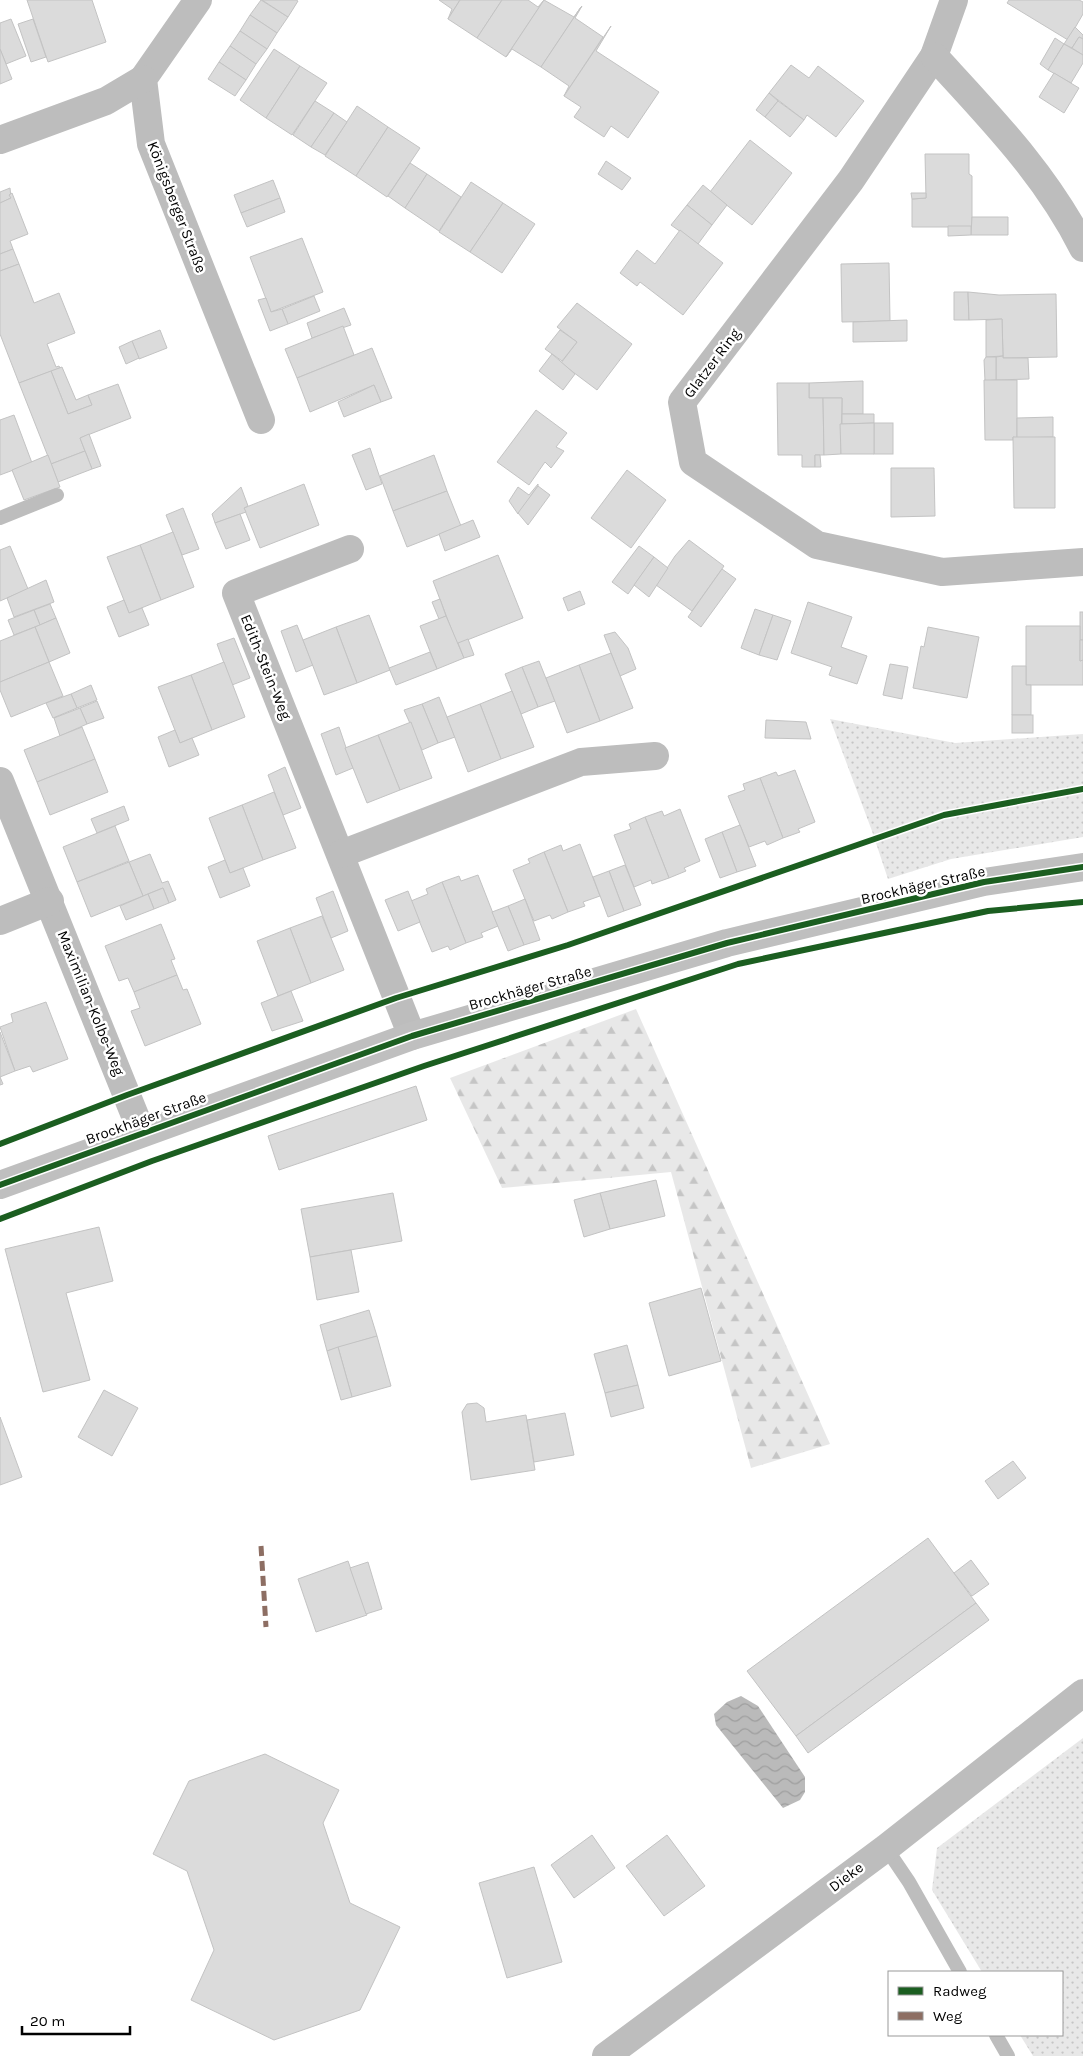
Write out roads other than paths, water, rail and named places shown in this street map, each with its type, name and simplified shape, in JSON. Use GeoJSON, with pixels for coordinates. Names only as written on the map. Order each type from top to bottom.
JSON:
{"type":"FeatureCollection","features":[{"type":"Feature","properties":{"kind":"street"},"geometry":{"type":"LineString","coordinates":[[0,140],[106,101],[143,79],[198,0]]}},
{"type":"Feature","properties":{"kind":"street","name":"Glatzer Ring"},"geometry":{"type":"LineString","coordinates":[[954,0],[934,56],[851,180],[682,402],[693,462],[817,546],[942,572],[1083,562]]}},
{"type":"Feature","properties":{"kind":"street"},"geometry":{"type":"LineString","coordinates":[[934,56],[1013,141],[1068,218],[1083,248]]}},
{"type":"Feature","properties":{"kind":"street","name":"Königsberger Straße"},"geometry":{"type":"LineString","coordinates":[[143,79],[151,144],[261,420]]}},
{"type":"Feature","properties":{"kind":"street","name":"Edith-Stein-Weg"},"geometry":{"type":"LineString","coordinates":[[350,549],[236,593],[412,1036]]}},
{"type":"Feature","properties":{"kind":"street"},"geometry":{"type":"LineString","coordinates":[[341,854],[581,762],[655,756]]}},
{"type":"Feature","properties":{"kind":"street","name":"Maximilian-Kolbe-Weg"},"geometry":{"type":"LineString","coordinates":[[0,781],[142,1133]]}},
{"type":"Feature","properties":{"kind":"street","name":"Brockhäger Straße"},"geometry":{"type":"LineString","coordinates":[[0,1185],[412,1036],[727,944],[984,882],[1083,868]]}},
{"type":"Feature","properties":{"kind":"street"},"geometry":{"type":"LineString","coordinates":[[0,921],[50,901]]}},
{"type":"Feature","properties":{"kind":"street","name":"Dieke"},"geometry":{"type":"LineString","coordinates":[[606,2056],[886,1848],[1083,1694]]}},
{"type":"Feature","properties":{"kind":"lane"},"geometry":{"type":"LineString","coordinates":[[0,518],[57,495]]}},
{"type":"Feature","properties":{"kind":"lane"},"geometry":{"type":"LineString","coordinates":[[886,1848],[909,1882],[959,1971]]}},
{"type":"Feature","properties":{"kind":"lane"},"geometry":{"type":"LineString","coordinates":[[997,2036],[1008,2056]]}},
{"type":"Feature","properties":{"kind":"water"},"geometry":{"type":"Polygon","coordinates":[[[741,1696],[758,1706],[805,1777],[805,1792],[800,1800],[783,1808],[716,1725],[714,1714],[727,1702],[741,1696]]]}}]}
